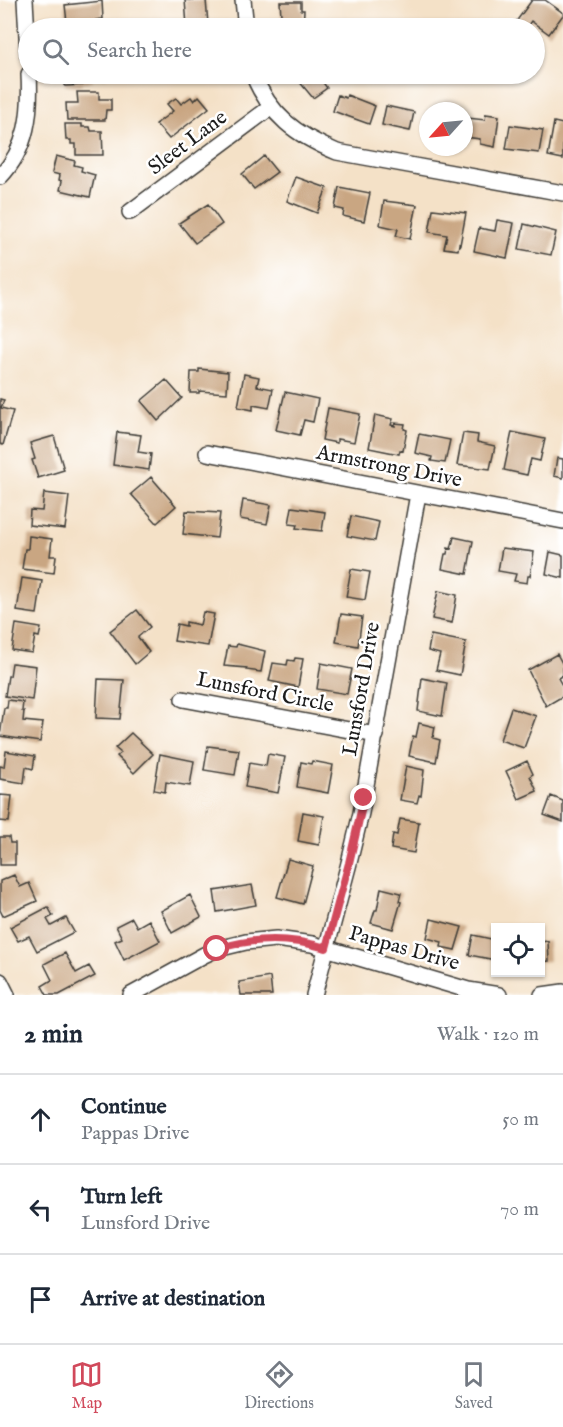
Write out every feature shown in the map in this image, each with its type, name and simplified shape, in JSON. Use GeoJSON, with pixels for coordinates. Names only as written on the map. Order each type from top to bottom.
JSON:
{"type":"FeatureCollection","features":[{"type":"Feature","properties":{"kind":"street"},"geometry":{"type":"LineString","coordinates":[[25,0],[26,18]]}},
{"type":"Feature","properties":{"kind":"street"},"geometry":{"type":"LineString","coordinates":[[243,0],[245,18]]}},
{"type":"Feature","properties":{"kind":"street"},"geometry":{"type":"LineString","coordinates":[[0,177],[14,159],[25,133],[29,118],[29,84]]}},
{"type":"Feature","properties":{"kind":"street"},"geometry":{"type":"LineString","coordinates":[[258,84],[271,107],[292,128],[304,137],[337,152],[563,194]]}},
{"type":"Feature","properties":{"kind":"street","name":"Sleet Lane"},"geometry":{"type":"LineString","coordinates":[[130,212],[271,107]]}},
{"type":"Feature","properties":{"kind":"street","name":"Armstrong Drive"},"geometry":{"type":"LineString","coordinates":[[207,453],[563,521]]}},
{"type":"Feature","properties":{"kind":"street","name":"Lunsford Drive"},"geometry":{"type":"LineString","coordinates":[[314,995],[361,813],[418,494]]}},
{"type":"Feature","properties":{"kind":"street","name":"Lunsford Circle"},"geometry":{"type":"LineString","coordinates":[[183,699],[375,735]]}},
{"type":"Feature","properties":{"kind":"street","name":"Pappas Drive"},"geometry":{"type":"LineString","coordinates":[[131,995],[204,955],[232,945],[276,939],[326,948],[468,990],[499,995]]}},
{"type":"Feature","properties":{"kind":"street"},"geometry":{"type":"LineString","coordinates":[[0,981],[7,995]]}},
{"type":"Feature","properties":{"kind":"street"},"geometry":{"type":"LineString","coordinates":[[542,995],[563,992]]}},
{"type":"Feature","properties":{"kind":"building"},"geometry":{"type":"Polygon","coordinates":[[[185,0],[206,0],[208,18],[186,18],[185,0]]]}},
{"type":"Feature","properties":{"kind":"building"},"geometry":{"type":"Polygon","coordinates":[[[532,0],[545,0],[563,13],[549,34],[545,31],[545,18],[519,18],[532,0]]]}},
{"type":"Feature","properties":{"kind":"building"},"geometry":{"type":"Polygon","coordinates":[[[102,1],[103,18],[67,18],[65,5],[102,1]]]}},
{"type":"Feature","properties":{"kind":"building"},"geometry":{"type":"Polygon","coordinates":[[[280,2],[301,2],[304,18],[281,18],[280,2]]]}},
{"type":"Feature","properties":{"kind":"building"},"geometry":{"type":"Polygon","coordinates":[[[65,84],[83,84],[83,85],[65,86],[65,84]]]}},
{"type":"Feature","properties":{"kind":"building"},"geometry":{"type":"Polygon","coordinates":[[[301,84],[324,84],[327,88],[313,98],[301,84]]]}},
{"type":"Feature","properties":{"kind":"building"},"geometry":{"type":"Polygon","coordinates":[[[77,92],[99,92],[99,99],[111,99],[111,110],[106,110],[105,120],[67,120],[66,103],[78,103],[77,92]]]}},
{"type":"Feature","properties":{"kind":"building"},"geometry":{"type":"Polygon","coordinates":[[[338,95],[346,98],[347,95],[375,106],[369,124],[333,111],[338,95]]]}},
{"type":"Feature","properties":{"kind":"building"},"geometry":{"type":"Polygon","coordinates":[[[199,96],[209,108],[169,139],[156,124],[173,111],[167,104],[176,98],[181,104],[191,97],[194,101],[199,96]]]}},
{"type":"Feature","properties":{"kind":"building"},"geometry":{"type":"Polygon","coordinates":[[[386,106],[414,112],[410,131],[382,125],[386,106]]]}},
{"type":"Feature","properties":{"kind":"building"},"geometry":{"type":"Polygon","coordinates":[[[486,114],[499,116],[495,147],[480,144],[480,139],[473,138],[473,119],[485,120],[486,114]]]}},
{"type":"Feature","properties":{"kind":"building"},"geometry":{"type":"Polygon","coordinates":[[[554,122],[563,124],[563,159],[548,156],[554,122]]]}},
{"type":"Feature","properties":{"kind":"building"},"geometry":{"type":"Polygon","coordinates":[[[65,124],[82,124],[82,127],[90,127],[91,131],[102,131],[103,155],[76,155],[76,144],[71,144],[71,140],[66,140],[65,124]]]}},
{"type":"Feature","properties":{"kind":"building"},"geometry":{"type":"Polygon","coordinates":[[[510,125],[543,130],[539,153],[506,149],[510,125]]]}},
{"type":"Feature","properties":{"kind":"building"},"geometry":{"type":"Polygon","coordinates":[[[56,156],[75,161],[74,165],[82,167],[81,171],[95,175],[90,197],[60,190],[62,181],[59,180],[60,175],[52,173],[56,156]]]}},
{"type":"Feature","properties":{"kind":"building"},"geometry":{"type":"Polygon","coordinates":[[[264,156],[277,172],[254,189],[242,174],[264,156]]]}},
{"type":"Feature","properties":{"kind":"building"},"geometry":{"type":"Polygon","coordinates":[[[296,177],[327,188],[317,213],[287,201],[296,177]]]}},
{"type":"Feature","properties":{"kind":"building"},"geometry":{"type":"Polygon","coordinates":[[[339,187],[370,193],[364,221],[343,216],[344,210],[335,208],[339,187]]]}},
{"type":"Feature","properties":{"kind":"building"},"geometry":{"type":"Polygon","coordinates":[[[384,201],[417,205],[410,239],[396,236],[398,229],[380,225],[384,201]]]}},
{"type":"Feature","properties":{"kind":"building"},"geometry":{"type":"Polygon","coordinates":[[[208,204],[222,224],[195,243],[179,223],[208,204]]]}},
{"type":"Feature","properties":{"kind":"building"},"geometry":{"type":"Polygon","coordinates":[[[433,209],[466,213],[458,250],[444,248],[447,235],[429,232],[433,209]]]}},
{"type":"Feature","properties":{"kind":"building"},"geometry":{"type":"Polygon","coordinates":[[[497,220],[514,223],[507,258],[474,251],[479,228],[495,231],[497,220]]]}},
{"type":"Feature","properties":{"kind":"building"},"geometry":{"type":"Polygon","coordinates":[[[524,224],[556,232],[551,255],[519,249],[524,224]]]}},
{"type":"Feature","properties":{"kind":"building"},"geometry":{"type":"Polygon","coordinates":[[[199,369],[228,372],[227,393],[199,391],[199,393],[190,393],[191,372],[199,372],[199,369]]]}},
{"type":"Feature","properties":{"kind":"building"},"geometry":{"type":"Polygon","coordinates":[[[244,374],[259,377],[257,386],[273,389],[269,408],[253,405],[253,410],[238,407],[244,374]]]}},
{"type":"Feature","properties":{"kind":"building"},"geometry":{"type":"Polygon","coordinates":[[[166,380],[182,398],[158,421],[141,401],[166,380]]]}},
{"type":"Feature","properties":{"kind":"building"},"geometry":{"type":"Polygon","coordinates":[[[285,392],[318,399],[313,422],[304,420],[300,435],[276,430],[285,392]]]}},
{"type":"Feature","properties":{"kind":"building"},"geometry":{"type":"Polygon","coordinates":[[[0,399],[4,400],[1,408],[13,411],[3,445],[0,444],[0,399]]]}},
{"type":"Feature","properties":{"kind":"building"},"geometry":{"type":"Polygon","coordinates":[[[328,408],[360,414],[354,442],[337,439],[337,443],[322,440],[328,408]]]}},
{"type":"Feature","properties":{"kind":"building"},"geometry":{"type":"Polygon","coordinates":[[[375,415],[393,419],[391,425],[405,424],[404,429],[407,430],[403,451],[400,450],[399,454],[369,448],[375,415]]]}},
{"type":"Feature","properties":{"kind":"building"},"geometry":{"type":"Polygon","coordinates":[[[117,432],[141,435],[138,452],[151,454],[149,470],[113,465],[117,432]]]}},
{"type":"Feature","properties":{"kind":"building"},"geometry":{"type":"Polygon","coordinates":[[[512,432],[545,439],[540,461],[531,459],[527,475],[504,470],[512,432]]]}},
{"type":"Feature","properties":{"kind":"building"},"geometry":{"type":"Polygon","coordinates":[[[463,433],[478,435],[477,442],[495,446],[490,469],[457,465],[463,433]]]}},
{"type":"Feature","properties":{"kind":"building"},"geometry":{"type":"Polygon","coordinates":[[[419,434],[450,440],[445,463],[431,461],[432,457],[415,453],[419,434]]]}},
{"type":"Feature","properties":{"kind":"building"},"geometry":{"type":"Polygon","coordinates":[[[54,436],[64,470],[38,478],[32,460],[35,459],[30,443],[54,436]]]}},
{"type":"Feature","properties":{"kind":"building"},"geometry":{"type":"Polygon","coordinates":[[[557,458],[563,459],[563,478],[554,476],[557,458]]]}},
{"type":"Feature","properties":{"kind":"building"},"geometry":{"type":"Polygon","coordinates":[[[151,477],[176,506],[157,523],[131,494],[151,477]]]}},
{"type":"Feature","properties":{"kind":"building"},"geometry":{"type":"Polygon","coordinates":[[[44,493],[69,496],[65,529],[29,525],[30,510],[42,511],[44,493]]]}},
{"type":"Feature","properties":{"kind":"building"},"geometry":{"type":"Polygon","coordinates":[[[243,500],[271,505],[267,524],[240,519],[243,500]]]}},
{"type":"Feature","properties":{"kind":"building"},"geometry":{"type":"Polygon","coordinates":[[[292,507],[325,512],[322,531],[296,528],[297,525],[289,524],[292,507]]]}},
{"type":"Feature","properties":{"kind":"building"},"geometry":{"type":"Polygon","coordinates":[[[186,511],[220,513],[217,538],[183,534],[186,511]]]}},
{"type":"Feature","properties":{"kind":"building"},"geometry":{"type":"Polygon","coordinates":[[[351,516],[379,522],[375,541],[347,536],[351,516]]]}},
{"type":"Feature","properties":{"kind":"building"},"geometry":{"type":"Polygon","coordinates":[[[29,536],[52,539],[50,556],[56,556],[54,573],[22,569],[29,536]]]}},
{"type":"Feature","properties":{"kind":"building"},"geometry":{"type":"Polygon","coordinates":[[[454,537],[473,541],[467,574],[442,569],[445,554],[448,548],[451,549],[454,537]]]}},
{"type":"Feature","properties":{"kind":"building"},"geometry":{"type":"Polygon","coordinates":[[[502,548],[534,552],[527,583],[514,581],[516,574],[498,571],[502,548]]]}},
{"type":"Feature","properties":{"kind":"building"},"geometry":{"type":"Polygon","coordinates":[[[550,552],[563,555],[563,578],[546,574],[550,552]]]}},
{"type":"Feature","properties":{"kind":"building"},"geometry":{"type":"Polygon","coordinates":[[[351,569],[370,572],[365,600],[346,597],[351,569]]]}},
{"type":"Feature","properties":{"kind":"building"},"geometry":{"type":"Polygon","coordinates":[[[22,578],[42,581],[37,614],[17,611],[22,578]]]}},
{"type":"Feature","properties":{"kind":"building"},"geometry":{"type":"Polygon","coordinates":[[[438,591],[457,595],[452,623],[432,619],[438,591]]]}},
{"type":"Feature","properties":{"kind":"building"},"geometry":{"type":"Polygon","coordinates":[[[137,610],[150,627],[138,637],[149,652],[135,664],[110,631],[137,610]]]}},
{"type":"Feature","properties":{"kind":"building"},"geometry":{"type":"Polygon","coordinates":[[[203,612],[214,614],[208,646],[174,641],[177,624],[186,626],[186,622],[200,625],[203,612]]]}},
{"type":"Feature","properties":{"kind":"building"},"geometry":{"type":"Polygon","coordinates":[[[341,614],[362,617],[358,646],[336,642],[341,614]]]}},
{"type":"Feature","properties":{"kind":"building"},"geometry":{"type":"Polygon","coordinates":[[[16,624],[41,628],[39,637],[35,636],[32,653],[12,650],[16,624]]]}},
{"type":"Feature","properties":{"kind":"building"},"geometry":{"type":"Polygon","coordinates":[[[431,635],[466,642],[460,675],[436,670],[440,654],[428,651],[431,635]]]}},
{"type":"Feature","properties":{"kind":"building"},"geometry":{"type":"Polygon","coordinates":[[[237,644],[265,651],[261,672],[224,666],[228,646],[236,647],[237,644]]]}},
{"type":"Feature","properties":{"kind":"building"},"geometry":{"type":"Polygon","coordinates":[[[557,654],[563,665],[563,675],[558,678],[563,687],[563,696],[546,706],[528,670],[557,654]]]}},
{"type":"Feature","properties":{"kind":"building"},"geometry":{"type":"Polygon","coordinates":[[[295,658],[303,659],[298,687],[269,681],[273,663],[287,665],[288,660],[294,661],[295,658]]]}},
{"type":"Feature","properties":{"kind":"building"},"geometry":{"type":"Polygon","coordinates":[[[12,663],[36,666],[32,700],[5,696],[12,663]]]}},
{"type":"Feature","properties":{"kind":"building"},"geometry":{"type":"Polygon","coordinates":[[[321,663],[352,669],[347,694],[317,689],[321,663]]]}},
{"type":"Feature","properties":{"kind":"building"},"geometry":{"type":"Polygon","coordinates":[[[422,678],[447,683],[442,716],[418,711],[422,678]]]}},
{"type":"Feature","properties":{"kind":"building"},"geometry":{"type":"Polygon","coordinates":[[[98,679],[124,680],[120,719],[96,718],[98,679]]]}},
{"type":"Feature","properties":{"kind":"building"},"geometry":{"type":"Polygon","coordinates":[[[8,700],[23,702],[23,721],[43,723],[40,742],[0,736],[4,708],[7,708],[8,700]]]}},
{"type":"Feature","properties":{"kind":"building"},"geometry":{"type":"Polygon","coordinates":[[[511,708],[536,716],[524,748],[500,740],[511,708]]]}},
{"type":"Feature","properties":{"kind":"building"},"geometry":{"type":"Polygon","coordinates":[[[419,723],[435,727],[433,738],[440,740],[436,762],[409,756],[413,736],[416,737],[419,723]]]}},
{"type":"Feature","properties":{"kind":"building"},"geometry":{"type":"Polygon","coordinates":[[[131,733],[153,754],[134,773],[117,756],[121,753],[115,748],[131,733]]]}},
{"type":"Feature","properties":{"kind":"building"},"geometry":{"type":"Polygon","coordinates":[[[208,746],[239,750],[235,775],[204,770],[208,746]]]}},
{"type":"Feature","properties":{"kind":"building"},"geometry":{"type":"Polygon","coordinates":[[[6,751],[35,756],[33,769],[26,767],[24,783],[0,779],[0,766],[4,767],[6,751]]]}},
{"type":"Feature","properties":{"kind":"building"},"geometry":{"type":"Polygon","coordinates":[[[160,754],[194,761],[190,786],[166,782],[165,792],[154,790],[160,754]]]}},
{"type":"Feature","properties":{"kind":"building"},"geometry":{"type":"Polygon","coordinates":[[[268,754],[285,757],[278,793],[245,787],[249,763],[266,766],[268,754]]]}},
{"type":"Feature","properties":{"kind":"building"},"geometry":{"type":"Polygon","coordinates":[[[312,761],[333,765],[328,793],[297,787],[301,762],[311,764],[312,761]]]}},
{"type":"Feature","properties":{"kind":"building"},"geometry":{"type":"Polygon","coordinates":[[[527,761],[533,774],[530,776],[537,791],[519,799],[506,771],[527,761]]]}},
{"type":"Feature","properties":{"kind":"building"},"geometry":{"type":"Polygon","coordinates":[[[406,766],[424,770],[421,796],[419,795],[417,803],[400,800],[406,766]]]}},
{"type":"Feature","properties":{"kind":"building"},"geometry":{"type":"Polygon","coordinates":[[[0,795],[12,796],[9,822],[0,821],[0,795]]]}},
{"type":"Feature","properties":{"kind":"building"},"geometry":{"type":"Polygon","coordinates":[[[551,796],[563,801],[563,822],[544,815],[551,796]]]}},
{"type":"Feature","properties":{"kind":"building"},"geometry":{"type":"Polygon","coordinates":[[[303,812],[324,816],[319,845],[298,841],[303,812]]]}},
{"type":"Feature","properties":{"kind":"building"},"geometry":{"type":"Polygon","coordinates":[[[400,819],[419,822],[414,853],[391,849],[393,834],[397,835],[400,819]]]}},
{"type":"Feature","properties":{"kind":"building"},"geometry":{"type":"Polygon","coordinates":[[[0,837],[9,837],[10,843],[15,843],[15,865],[0,865],[0,837]]]}},
{"type":"Feature","properties":{"kind":"building"},"geometry":{"type":"Polygon","coordinates":[[[288,859],[313,866],[303,904],[277,897],[288,859]]]}},
{"type":"Feature","properties":{"kind":"building"},"geometry":{"type":"Polygon","coordinates":[[[14,875],[20,887],[29,883],[37,901],[3,916],[0,910],[0,881],[14,875]]]}},
{"type":"Feature","properties":{"kind":"building"},"geometry":{"type":"Polygon","coordinates":[[[252,885],[256,905],[217,912],[214,891],[252,885]]]}},
{"type":"Feature","properties":{"kind":"building"},"geometry":{"type":"Polygon","coordinates":[[[381,888],[401,893],[399,901],[401,902],[393,929],[371,923],[375,910],[377,910],[381,888]]]}},
{"type":"Feature","properties":{"kind":"building"},"geometry":{"type":"Polygon","coordinates":[[[190,895],[201,917],[172,933],[161,911],[190,895]]]}},
{"type":"Feature","properties":{"kind":"building"},"geometry":{"type":"Polygon","coordinates":[[[48,907],[53,916],[47,919],[51,926],[66,918],[74,932],[37,951],[29,936],[18,941],[10,927],[48,907]]]}},
{"type":"Feature","properties":{"kind":"building"},"geometry":{"type":"Polygon","coordinates":[[[132,918],[137,927],[149,920],[160,941],[124,960],[115,941],[122,938],[116,926],[132,918]]]}},
{"type":"Feature","properties":{"kind":"building"},"geometry":{"type":"Polygon","coordinates":[[[431,919],[462,927],[455,950],[441,947],[442,942],[427,938],[431,919]]]}},
{"type":"Feature","properties":{"kind":"building"},"geometry":{"type":"Polygon","coordinates":[[[473,935],[491,939],[491,959],[469,955],[473,935]]]}},
{"type":"Feature","properties":{"kind":"building"},"geometry":{"type":"Polygon","coordinates":[[[545,941],[548,941],[549,961],[545,961],[545,941]]]}},
{"type":"Feature","properties":{"kind":"building"},"geometry":{"type":"Polygon","coordinates":[[[65,953],[76,973],[89,966],[95,976],[59,995],[47,995],[42,986],[52,980],[44,964],[65,953]]]}},
{"type":"Feature","properties":{"kind":"building"},"geometry":{"type":"Polygon","coordinates":[[[270,977],[272,995],[241,995],[239,982],[270,977]]]}},
{"type":"Feature","properties":{"kind":"route"},"geometry":{"type":"LineString","coordinates":[[217,949],[246,942],[276,939],[298,941],[326,948],[364,798]]}}]}
